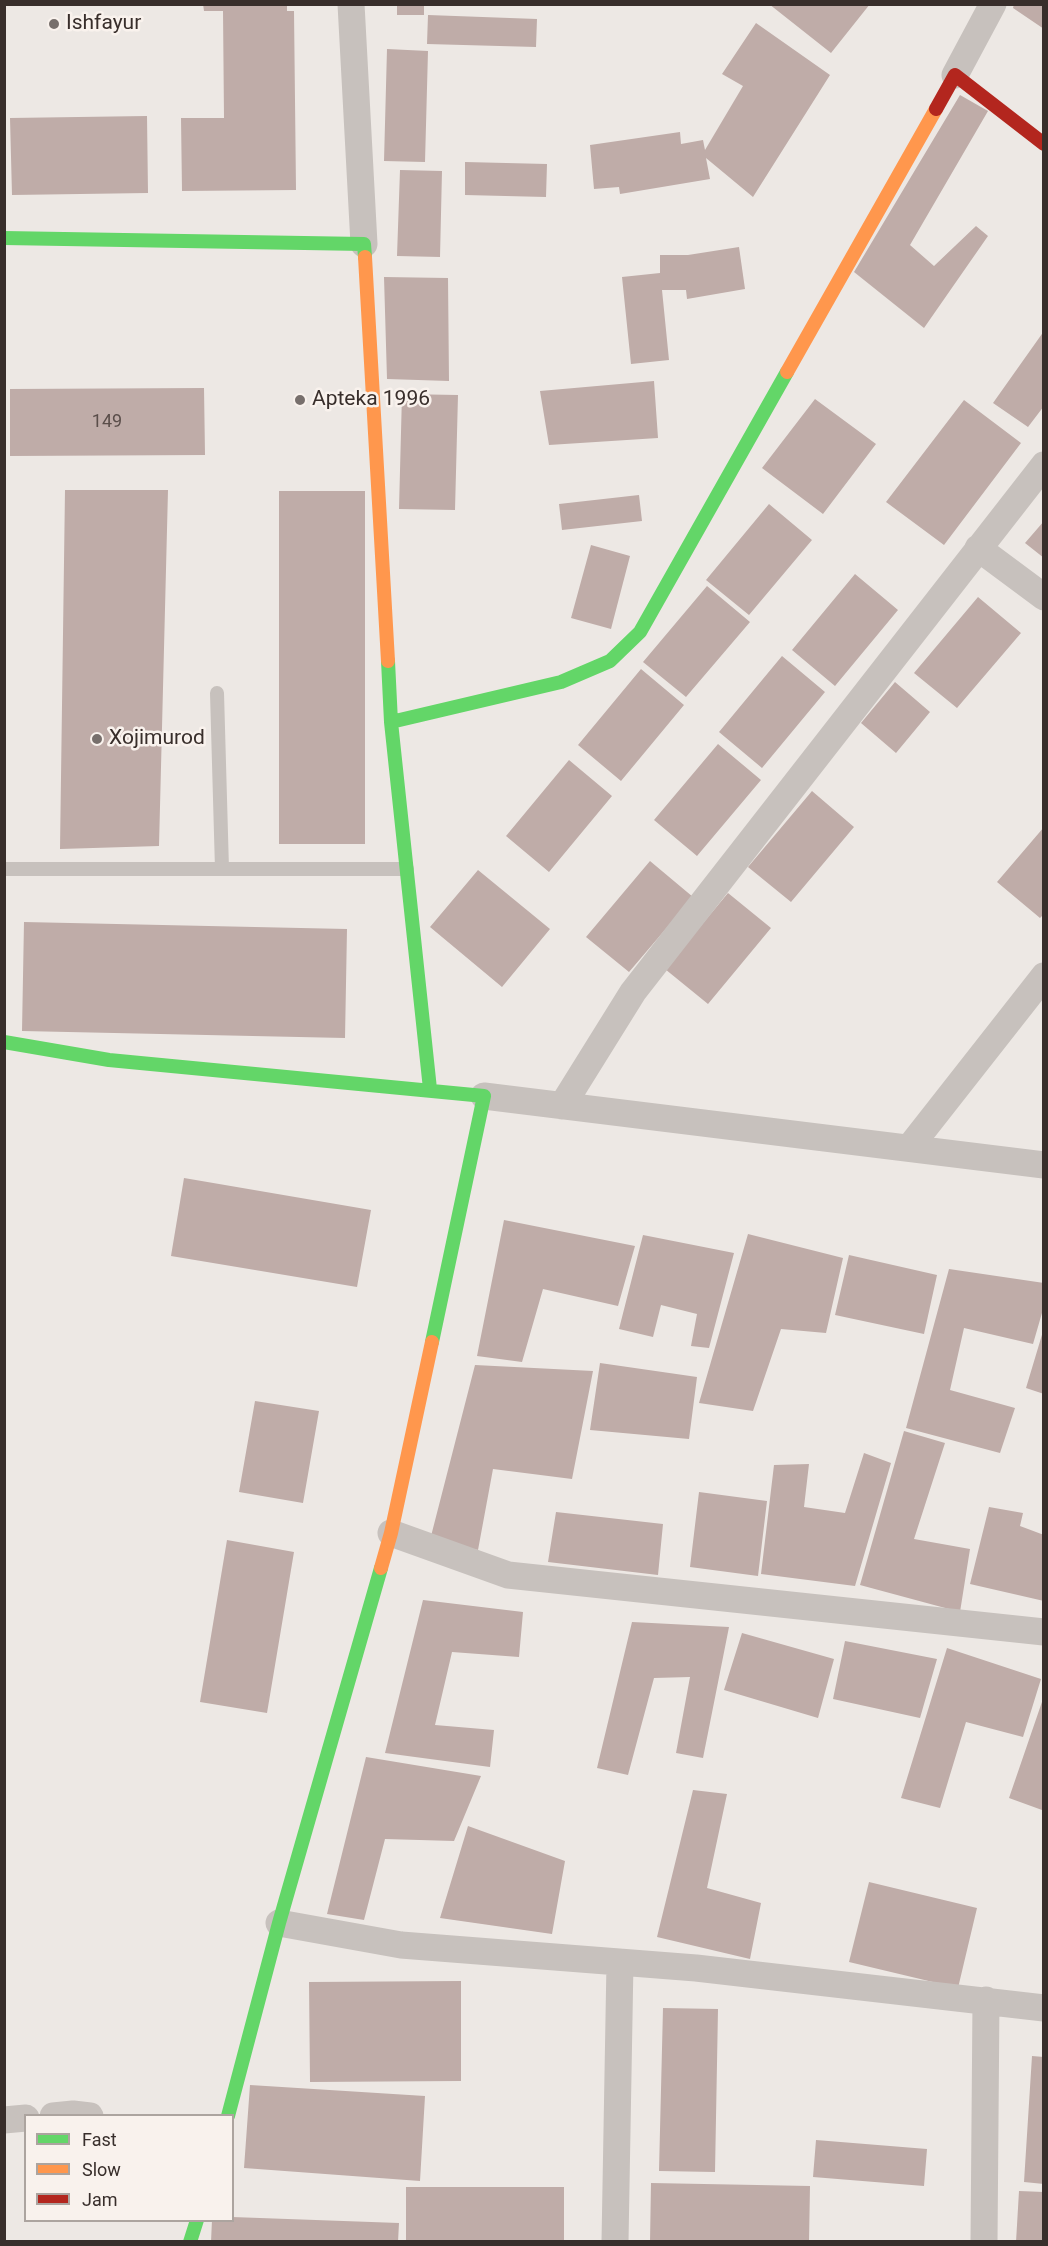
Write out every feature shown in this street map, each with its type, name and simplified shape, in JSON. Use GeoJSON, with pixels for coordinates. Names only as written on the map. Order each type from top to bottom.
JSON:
{"type":"FeatureCollection","features":[{"type":"Feature","properties":{"kind":"street"},"geometry":{"type":"LineString","coordinates":[[351,4],[391,722],[430,1089]]}},
{"type":"Feature","properties":{"kind":"street"},"geometry":{"type":"LineString","coordinates":[[391,722],[561,682],[610,661],[640,632],[993,4]]}},
{"type":"Feature","properties":{"kind":"street"},"geometry":{"type":"LineString","coordinates":[[955,75],[1044,144]]}},
{"type":"Feature","properties":{"kind":"street"},"geometry":{"type":"LineString","coordinates":[[4,238],[364,244]]}},
{"type":"Feature","properties":{"kind":"street"},"geometry":{"type":"LineString","coordinates":[[562,1106],[633,992],[1044,465]]}},
{"type":"Feature","properties":{"kind":"street"},"geometry":{"type":"LineString","coordinates":[[978,548],[1044,597]]}},
{"type":"Feature","properties":{"kind":"street"},"geometry":{"type":"LineString","coordinates":[[909,1148],[1044,976]]}},
{"type":"Feature","properties":{"kind":"street"},"geometry":{"type":"LineString","coordinates":[[4,1042],[109,1060],[430,1089],[1044,1165]]}},
{"type":"Feature","properties":{"kind":"street"},"geometry":{"type":"LineString","coordinates":[[228,2114],[279,1923],[391,1533],[484,1096]]}},
{"type":"Feature","properties":{"kind":"street"},"geometry":{"type":"LineString","coordinates":[[391,1533],[508,1575],[1044,1632]]}},
{"type":"Feature","properties":{"kind":"street"},"geometry":{"type":"LineString","coordinates":[[279,1923],[401,1945],[696,1968],[1044,2008]]}},
{"type":"Feature","properties":{"kind":"street"},"geometry":{"type":"LineString","coordinates":[[615,2241],[620,1962]]}},
{"type":"Feature","properties":{"kind":"street"},"geometry":{"type":"LineString","coordinates":[[984,2241],[986,2000]]}},
{"type":"Feature","properties":{"kind":"street"},"geometry":{"type":"LineString","coordinates":[[4,2120],[24,2118]]}},
{"type":"Feature","properties":{"kind":"street"},"geometry":{"type":"LineString","coordinates":[[190,2241],[196,2222]]}},
{"type":"Feature","properties":{"kind":"lane"},"geometry":{"type":"LineString","coordinates":[[218,693],[222,869]]}},
{"type":"Feature","properties":{"kind":"lane"},"geometry":{"type":"LineString","coordinates":[[4,869],[407,869]]}},
{"type":"Feature","properties":{"kind":"building"},"geometry":{"type":"Polygon","coordinates":[[[203,4],[287,4],[287,11],[294,11],[296,190],[182,191],[181,118],[224,118],[223,11],[204,11],[203,4]]]}},
{"type":"Feature","properties":{"kind":"building"},"geometry":{"type":"Polygon","coordinates":[[[397,4],[424,4],[424,15],[397,15],[397,4]]]}},
{"type":"Feature","properties":{"kind":"building"},"geometry":{"type":"Polygon","coordinates":[[[769,4],[817,5],[870,4],[831,53],[769,4]]]}},
{"type":"Feature","properties":{"kind":"building"},"geometry":{"type":"Polygon","coordinates":[[[1014,4],[1044,4],[1044,29],[1013,8],[1014,4]]]}},
{"type":"Feature","properties":{"kind":"building"},"geometry":{"type":"Polygon","coordinates":[[[428,15],[537,19],[536,47],[427,44],[428,15]]]}},
{"type":"Feature","properties":{"kind":"building"},"geometry":{"type":"Polygon","coordinates":[[[756,23],[830,75],[753,197],[706,158],[710,179],[620,194],[619,187],[594,189],[590,145],[680,132],[681,144],[703,140],[705,150],[743,86],[722,74],[756,23]]]}},
{"type":"Feature","properties":{"kind":"building"},"geometry":{"type":"Polygon","coordinates":[[[387,49],[428,51],[425,162],[384,161],[387,49]]]}},
{"type":"Feature","properties":{"kind":"building"},"geometry":{"type":"Polygon","coordinates":[[[960,95],[988,111],[910,245],[934,266],[976,226],[988,236],[924,328],[854,272],[960,95]]]}},
{"type":"Feature","properties":{"kind":"building"},"geometry":{"type":"Polygon","coordinates":[[[147,116],[148,193],[12,195],[10,118],[147,116]]]}},
{"type":"Feature","properties":{"kind":"building"},"geometry":{"type":"Polygon","coordinates":[[[465,162],[547,164],[546,197],[465,195],[465,162]]]}},
{"type":"Feature","properties":{"kind":"building"},"geometry":{"type":"Polygon","coordinates":[[[400,170],[442,171],[440,257],[397,256],[400,170]]]}},
{"type":"Feature","properties":{"kind":"building"},"geometry":{"type":"Polygon","coordinates":[[[739,247],[745,289],[687,299],[686,290],[662,290],[669,360],[631,364],[622,277],[660,273],[660,255],[688,255],[739,247]]]}},
{"type":"Feature","properties":{"kind":"building"},"geometry":{"type":"Polygon","coordinates":[[[384,277],[448,278],[449,381],[387,379],[384,277]]]}},
{"type":"Feature","properties":{"kind":"building"},"geometry":{"type":"Polygon","coordinates":[[[1044,331],[1044,406],[1028,427],[993,403],[1044,331]]]}},
{"type":"Feature","properties":{"kind":"building"},"geometry":{"type":"Polygon","coordinates":[[[654,381],[658,438],[549,445],[540,391],[654,381]]]}},
{"type":"Feature","properties":{"kind":"building"},"geometry":{"type":"Polygon","coordinates":[[[204,388],[205,455],[10,456],[10,389],[204,388]]]}},
{"type":"Feature","properties":{"kind":"building"},"geometry":{"type":"Polygon","coordinates":[[[402,394],[458,395],[455,510],[399,509],[402,394]]]}},
{"type":"Feature","properties":{"kind":"building"},"geometry":{"type":"Polygon","coordinates":[[[815,399],[876,444],[823,514],[762,468],[815,399]]]}},
{"type":"Feature","properties":{"kind":"building"},"geometry":{"type":"Polygon","coordinates":[[[964,400],[1021,443],[944,545],[886,502],[964,400]]]}},
{"type":"Feature","properties":{"kind":"building"},"geometry":{"type":"Polygon","coordinates":[[[65,490],[168,490],[159,846],[60,849],[65,490]]]}},
{"type":"Feature","properties":{"kind":"building"},"geometry":{"type":"Polygon","coordinates":[[[279,491],[365,491],[365,844],[279,844],[279,491]]]}},
{"type":"Feature","properties":{"kind":"building"},"geometry":{"type":"Polygon","coordinates":[[[639,495],[642,521],[562,530],[559,504],[639,495]]]}},
{"type":"Feature","properties":{"kind":"building"},"geometry":{"type":"Polygon","coordinates":[[[769,504],[812,540],[749,615],[706,580],[769,504]]]}},
{"type":"Feature","properties":{"kind":"building"},"geometry":{"type":"Polygon","coordinates":[[[1044,521],[1044,558],[1025,543],[1044,521]]]}},
{"type":"Feature","properties":{"kind":"building"},"geometry":{"type":"Polygon","coordinates":[[[591,545],[630,556],[611,629],[571,618],[591,545]]]}},
{"type":"Feature","properties":{"kind":"building"},"geometry":{"type":"Polygon","coordinates":[[[855,574],[898,610],[835,686],[792,650],[855,574]]]}},
{"type":"Feature","properties":{"kind":"building"},"geometry":{"type":"Polygon","coordinates":[[[707,586],[750,622],[686,697],[643,662],[707,586]]]}},
{"type":"Feature","properties":{"kind":"building"},"geometry":{"type":"Polygon","coordinates":[[[978,597],[1021,633],[957,708],[914,673],[978,597]]]}},
{"type":"Feature","properties":{"kind":"building"},"geometry":{"type":"Polygon","coordinates":[[[782,656],[825,692],[762,768],[719,732],[782,656]]]}},
{"type":"Feature","properties":{"kind":"building"},"geometry":{"type":"Polygon","coordinates":[[[641,669],[684,705],[621,781],[578,745],[641,669]]]}},
{"type":"Feature","properties":{"kind":"building"},"geometry":{"type":"Polygon","coordinates":[[[895,682],[930,712],[896,753],[861,723],[895,682]]]}},
{"type":"Feature","properties":{"kind":"building"},"geometry":{"type":"Polygon","coordinates":[[[718,744],[761,780],[697,856],[654,820],[718,744]]]}},
{"type":"Feature","properties":{"kind":"building"},"geometry":{"type":"Polygon","coordinates":[[[569,760],[612,796],[549,872],[506,836],[569,760]]]}},
{"type":"Feature","properties":{"kind":"building"},"geometry":{"type":"Polygon","coordinates":[[[812,791],[854,827],[791,902],[748,867],[812,791]]]}},
{"type":"Feature","properties":{"kind":"building"},"geometry":{"type":"Polygon","coordinates":[[[1044,827],[1044,914],[1040,918],[997,882],[1044,827]]]}},
{"type":"Feature","properties":{"kind":"building"},"geometry":{"type":"Polygon","coordinates":[[[650,861],[693,897],[629,972],[586,937],[650,861]]]}},
{"type":"Feature","properties":{"kind":"building"},"geometry":{"type":"Polygon","coordinates":[[[478,870],[550,929],[502,987],[430,927],[478,870]]]}},
{"type":"Feature","properties":{"kind":"building"},"geometry":{"type":"Polygon","coordinates":[[[728,893],[771,928],[708,1004],[665,969],[728,893]]]}},
{"type":"Feature","properties":{"kind":"building"},"geometry":{"type":"Polygon","coordinates":[[[24,922],[347,929],[345,1038],[22,1031],[24,922]]]}},
{"type":"Feature","properties":{"kind":"building"},"geometry":{"type":"Polygon","coordinates":[[[184,1178],[371,1210],[357,1287],[171,1256],[184,1178]]]}},
{"type":"Feature","properties":{"kind":"building"},"geometry":{"type":"Polygon","coordinates":[[[504,1220],[635,1246],[618,1306],[543,1289],[522,1362],[477,1356],[504,1220]]]}},
{"type":"Feature","properties":{"kind":"building"},"geometry":{"type":"Polygon","coordinates":[[[748,1234],[843,1258],[826,1333],[781,1329],[753,1411],[699,1403],[748,1234]]]}},
{"type":"Feature","properties":{"kind":"building"},"geometry":{"type":"Polygon","coordinates":[[[643,1235],[734,1253],[709,1348],[691,1346],[697,1314],[661,1305],[653,1337],[619,1329],[643,1235]]]}},
{"type":"Feature","properties":{"kind":"building"},"geometry":{"type":"Polygon","coordinates":[[[849,1255],[937,1275],[924,1334],[835,1315],[849,1255]]]}},
{"type":"Feature","properties":{"kind":"building"},"geometry":{"type":"Polygon","coordinates":[[[949,1269],[1044,1283],[1044,1306],[1033,1344],[964,1328],[950,1390],[1015,1408],[1000,1453],[906,1428],[949,1269]]]}},
{"type":"Feature","properties":{"kind":"building"},"geometry":{"type":"Polygon","coordinates":[[[1044,1328],[1044,1394],[1026,1388],[1044,1328]]]}},
{"type":"Feature","properties":{"kind":"building"},"geometry":{"type":"Polygon","coordinates":[[[600,1363],[697,1377],[689,1439],[590,1430],[600,1363]]]}},
{"type":"Feature","properties":{"kind":"building"},"geometry":{"type":"Polygon","coordinates":[[[475,1365],[593,1371],[572,1479],[493,1469],[478,1550],[430,1540],[475,1365]]]}},
{"type":"Feature","properties":{"kind":"building"},"geometry":{"type":"Polygon","coordinates":[[[255,1401],[319,1411],[303,1503],[239,1492],[255,1401]]]}},
{"type":"Feature","properties":{"kind":"building"},"geometry":{"type":"Polygon","coordinates":[[[904,1431],[945,1443],[914,1539],[970,1549],[960,1612],[860,1585],[904,1431]]]}},
{"type":"Feature","properties":{"kind":"building"},"geometry":{"type":"Polygon","coordinates":[[[864,1453],[891,1463],[855,1586],[761,1574],[774,1465],[809,1464],[804,1507],[845,1513],[864,1453]]]}},
{"type":"Feature","properties":{"kind":"building"},"geometry":{"type":"Polygon","coordinates":[[[699,1492],[767,1501],[758,1576],[690,1567],[699,1492]]]}},
{"type":"Feature","properties":{"kind":"building"},"geometry":{"type":"Polygon","coordinates":[[[989,1507],[1023,1513],[1020,1526],[1044,1535],[1044,1601],[970,1584],[989,1507]]]}},
{"type":"Feature","properties":{"kind":"building"},"geometry":{"type":"Polygon","coordinates":[[[556,1512],[663,1524],[658,1575],[548,1562],[556,1512]]]}},
{"type":"Feature","properties":{"kind":"building"},"geometry":{"type":"Polygon","coordinates":[[[227,1540],[294,1552],[267,1713],[200,1702],[227,1540]]]}},
{"type":"Feature","properties":{"kind":"building"},"geometry":{"type":"Polygon","coordinates":[[[423,1600],[523,1612],[519,1657],[452,1652],[435,1725],[494,1730],[490,1767],[385,1753],[423,1600]]]}},
{"type":"Feature","properties":{"kind":"building"},"geometry":{"type":"Polygon","coordinates":[[[632,1622],[729,1627],[703,1758],[676,1753],[690,1677],[654,1678],[628,1775],[597,1768],[632,1622]]]}},
{"type":"Feature","properties":{"kind":"building"},"geometry":{"type":"Polygon","coordinates":[[[742,1633],[834,1659],[818,1718],[724,1690],[742,1633]]]}},
{"type":"Feature","properties":{"kind":"building"},"geometry":{"type":"Polygon","coordinates":[[[845,1641],[937,1659],[920,1718],[833,1699],[845,1641]]]}},
{"type":"Feature","properties":{"kind":"building"},"geometry":{"type":"Polygon","coordinates":[[[947,1648],[1041,1679],[1023,1737],[966,1722],[940,1808],[901,1798],[947,1648]]]}},
{"type":"Feature","properties":{"kind":"building"},"geometry":{"type":"Polygon","coordinates":[[[1044,1696],[1044,1806],[1042,1810],[1009,1798],[1044,1696]]]}},
{"type":"Feature","properties":{"kind":"building"},"geometry":{"type":"Polygon","coordinates":[[[366,1757],[481,1776],[454,1841],[385,1839],[364,1920],[327,1914],[366,1757]]]}},
{"type":"Feature","properties":{"kind":"building"},"geometry":{"type":"Polygon","coordinates":[[[693,1790],[727,1794],[707,1888],[761,1903],[750,1959],[657,1937],[693,1790]]]}},
{"type":"Feature","properties":{"kind":"building"},"geometry":{"type":"Polygon","coordinates":[[[468,1826],[565,1861],[552,1934],[440,1918],[468,1826]]]}},
{"type":"Feature","properties":{"kind":"building"},"geometry":{"type":"Polygon","coordinates":[[[869,1882],[977,1908],[958,1988],[849,1962],[869,1882]]]}},
{"type":"Feature","properties":{"kind":"building"},"geometry":{"type":"Polygon","coordinates":[[[461,1981],[461,2081],[310,2082],[309,1982],[461,1981]]]}},
{"type":"Feature","properties":{"kind":"building"},"geometry":{"type":"Polygon","coordinates":[[[663,2008],[718,2009],[715,2172],[659,2171],[663,2008]]]}},
{"type":"Feature","properties":{"kind":"building"},"geometry":{"type":"Polygon","coordinates":[[[1032,2056],[1044,2057],[1044,2184],[1024,2182],[1032,2056]]]}},
{"type":"Feature","properties":{"kind":"building"},"geometry":{"type":"Polygon","coordinates":[[[250,2085],[425,2096],[420,2181],[244,2168],[250,2085]]]}},
{"type":"Feature","properties":{"kind":"building"},"geometry":{"type":"Polygon","coordinates":[[[816,2140],[927,2149],[924,2186],[813,2177],[816,2140]]]}},
{"type":"Feature","properties":{"kind":"building"},"geometry":{"type":"Polygon","coordinates":[[[651,2183],[810,2186],[809,2242],[650,2242],[651,2183]]]}},
{"type":"Feature","properties":{"kind":"building"},"geometry":{"type":"Polygon","coordinates":[[[406,2187],[564,2187],[564,2242],[406,2242],[406,2187]]]}},
{"type":"Feature","properties":{"kind":"building"},"geometry":{"type":"Polygon","coordinates":[[[1019,2191],[1044,2192],[1044,2242],[1016,2242],[1019,2191]]]}},
{"type":"Feature","properties":{"kind":"building"},"geometry":{"type":"Polygon","coordinates":[[[234,2217],[399,2223],[398,2242],[211,2242],[212,2222],[234,2222],[234,2217]]]}},
{"type":"Feature","properties":{"kind":"traffic: fast"},"geometry":{"type":"LineString","coordinates":[[4,238],[364,244],[365,257]]}},
{"type":"Feature","properties":{"kind":"traffic: fast"},"geometry":{"type":"LineString","coordinates":[[391,722],[561,682],[610,661],[640,632],[787,372]]}},
{"type":"Feature","properties":{"kind":"traffic: fast"},"geometry":{"type":"LineString","coordinates":[[388,661],[391,722],[430,1089]]}},
{"type":"Feature","properties":{"kind":"traffic: fast"},"geometry":{"type":"LineString","coordinates":[[4,1042],[109,1060],[484,1096],[432,1342]]}},
{"type":"Feature","properties":{"kind":"traffic: fast"},"geometry":{"type":"LineString","coordinates":[[229,2114],[279,1923],[381,1568]]}},
{"type":"Feature","properties":{"kind":"traffic: fast"},"geometry":{"type":"LineString","coordinates":[[190,2242],[196,2222]]}},
{"type":"Feature","properties":{"kind":"traffic: slow"},"geometry":{"type":"LineString","coordinates":[[787,372],[936,109]]}},
{"type":"Feature","properties":{"kind":"traffic: slow"},"geometry":{"type":"LineString","coordinates":[[365,257],[388,661]]}},
{"type":"Feature","properties":{"kind":"traffic: slow"},"geometry":{"type":"LineString","coordinates":[[381,1568],[391,1533],[432,1342]]}},
{"type":"Feature","properties":{"kind":"traffic: jam"},"geometry":{"type":"LineString","coordinates":[[936,109],[955,75],[1044,144]]}},
{"type":"Feature","properties":{"kind":"place","name":"Ishfayur"},"geometry":{"type":"Point","coordinates":[54,24]}},
{"type":"Feature","properties":{"kind":"place","name":"Apteka 1996"},"geometry":{"type":"Point","coordinates":[300,400]}},
{"type":"Feature","properties":{"kind":"place","name":"Xojimurod"},"geometry":{"type":"Point","coordinates":[97,739]}}]}
